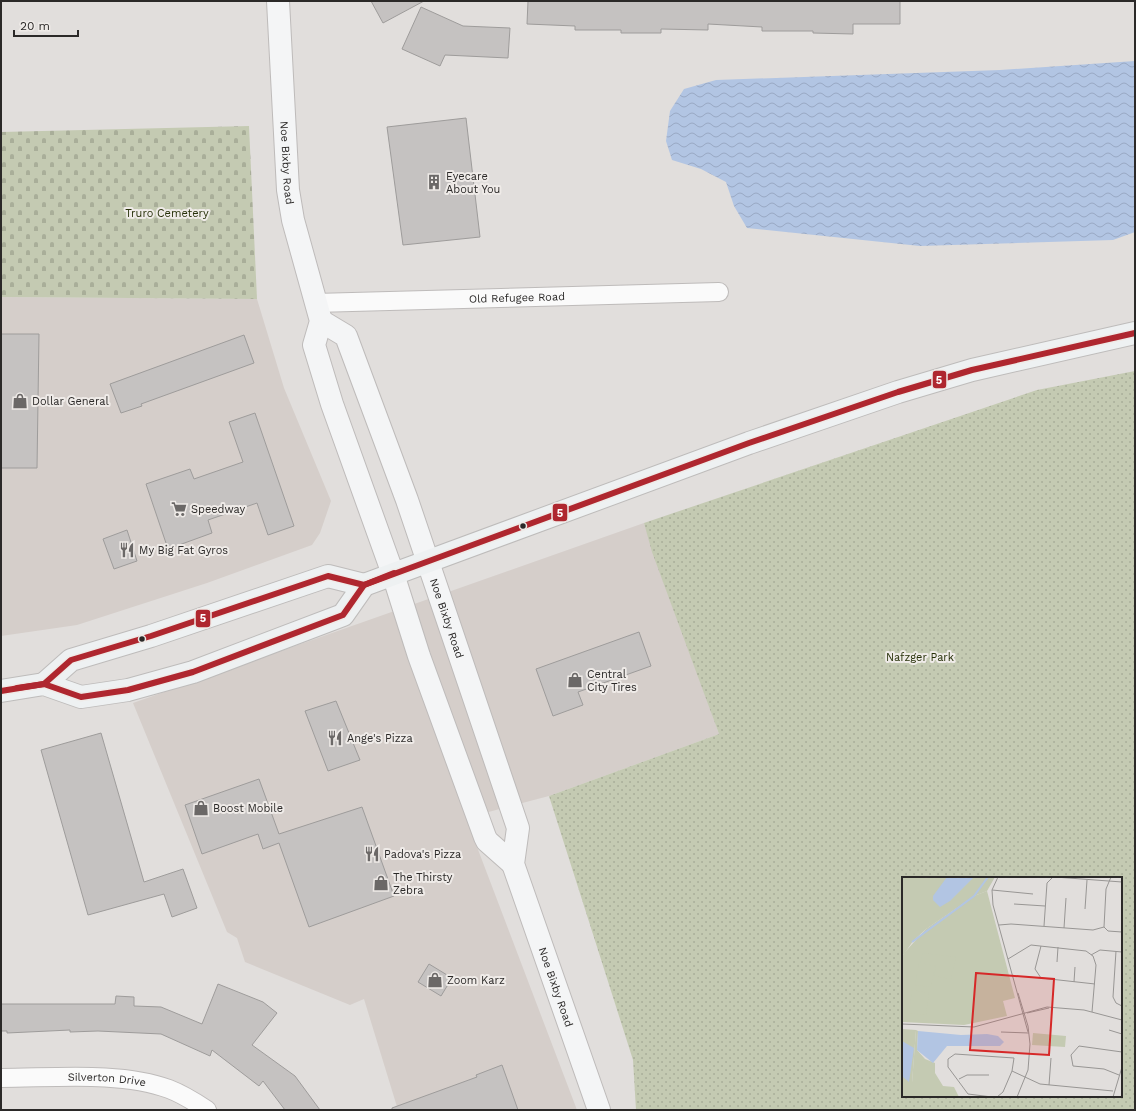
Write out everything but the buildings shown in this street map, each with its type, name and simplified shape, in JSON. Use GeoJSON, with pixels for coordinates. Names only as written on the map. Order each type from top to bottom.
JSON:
{"type":"FeatureCollection","features":[{"type":"Feature","properties":{"kind":"main road"},"geometry":{"type":"LineString","coordinates":[[44,684],[71,660],[151,636],[328,576],[364,585],[749,443],[898,392],[978,368],[1135,333]]}},
{"type":"Feature","properties":{"kind":"main road"},"geometry":{"type":"LineString","coordinates":[[1,691],[44,684],[81,697],[128,690],[193,672],[343,616],[364,585]]}},
{"type":"Feature","properties":{"kind":"street","name":"Noe Bixby Road"},"geometry":{"type":"LineString","coordinates":[[278,1],[288,190],[292,220],[318,312],[314,345],[332,404],[394,574],[419,656],[485,837],[487,842],[513,864]]}},
{"type":"Feature","properties":{"kind":"street","name":"Old Refugee Road"},"geometry":{"type":"LineString","coordinates":[[318,312],[719,292]]}},
{"type":"Feature","properties":{"kind":"street","name":"Noe Bixby Road"},"geometry":{"type":"LineString","coordinates":[[318,312],[346,336],[428,561],[518,828],[513,864],[599,1110]]}},
{"type":"Feature","properties":{"kind":"street","name":"Silverton Drive"},"geometry":{"type":"LineString","coordinates":[[1,1078],[114,1078],[169,1089],[207,1110]]}},
{"type":"Feature","properties":{"kind":"shaded area"},"geometry":{"type":"Polygon","coordinates":[[[1,297],[257,299],[284,388],[331,501],[320,533],[312,545],[207,583],[77,625],[1,636],[1,297]]]}},
{"type":"Feature","properties":{"kind":"shaded area"},"geometry":{"type":"Polygon","coordinates":[[[644,523],[719,734],[549,796],[466,818],[577,1110],[398,1110],[364,999],[350,1005],[245,962],[237,938],[227,932],[133,703],[644,523]]]}},
{"type":"Feature","properties":{"kind":"green space","name":"Truro Cemetery"},"geometry":{"type":"Polygon","coordinates":[[[249,126],[257,299],[1,297],[1,132],[249,126]]]}},
{"type":"Feature","properties":{"kind":"green space","name":"Nafzger Park"},"geometry":{"type":"Polygon","coordinates":[[[1135,371],[1135,1110],[636,1110],[633,1060],[549,796],[719,734],[652,552],[644,523],[1037,390],[1135,371]]]}},
{"type":"Feature","properties":{"kind":"water"},"geometry":{"type":"Polygon","coordinates":[[[1135,61],[1135,232],[1113,240],[920,246],[747,228],[734,206],[726,182],[701,169],[672,160],[666,141],[670,111],[684,89],[716,80],[1000,70],[1135,61]]]}},
{"type":"Feature","properties":{"kind":"transit line","name":"5"},"geometry":{"type":"LineString","coordinates":[[1,691],[44,684],[81,697],[128,690],[193,672],[343,615],[364,585],[749,443],[898,392],[972,370],[1135,333]]}},
{"type":"Feature","properties":{"kind":"transit line","name":"5"},"geometry":{"type":"LineString","coordinates":[[17,688],[44,684],[71,660],[151,636],[328,576],[364,585],[394,573]]}},
{"type":"Feature","properties":{"kind":"place","name":"Eyecare About You"},"geometry":{"type":"Point","coordinates":[434,182]}},
{"type":"Feature","properties":{"kind":"place","name":"Dollar General"},"geometry":{"type":"Point","coordinates":[20,401]}},
{"type":"Feature","properties":{"kind":"place","name":"Speedway"},"geometry":{"type":"Point","coordinates":[179,509]}},
{"type":"Feature","properties":{"kind":"place","name":"My Big Fat Gyros"},"geometry":{"type":"Point","coordinates":[127,550]}},
{"type":"Feature","properties":{"kind":"place","name":"Central City Tires"},"geometry":{"type":"Point","coordinates":[575,680]}},
{"type":"Feature","properties":{"kind":"place","name":"Ange's Pizza"},"geometry":{"type":"Point","coordinates":[335,738]}},
{"type":"Feature","properties":{"kind":"place","name":"Boost Mobile"},"geometry":{"type":"Point","coordinates":[201,808]}},
{"type":"Feature","properties":{"kind":"place","name":"Padova's Pizza"},"geometry":{"type":"Point","coordinates":[372,854]}},
{"type":"Feature","properties":{"kind":"place","name":"The Thirsty Zebra"},"geometry":{"type":"Point","coordinates":[381,883]}},
{"type":"Feature","properties":{"kind":"place","name":"Zoom Karz"},"geometry":{"type":"Point","coordinates":[435,980]}}]}
